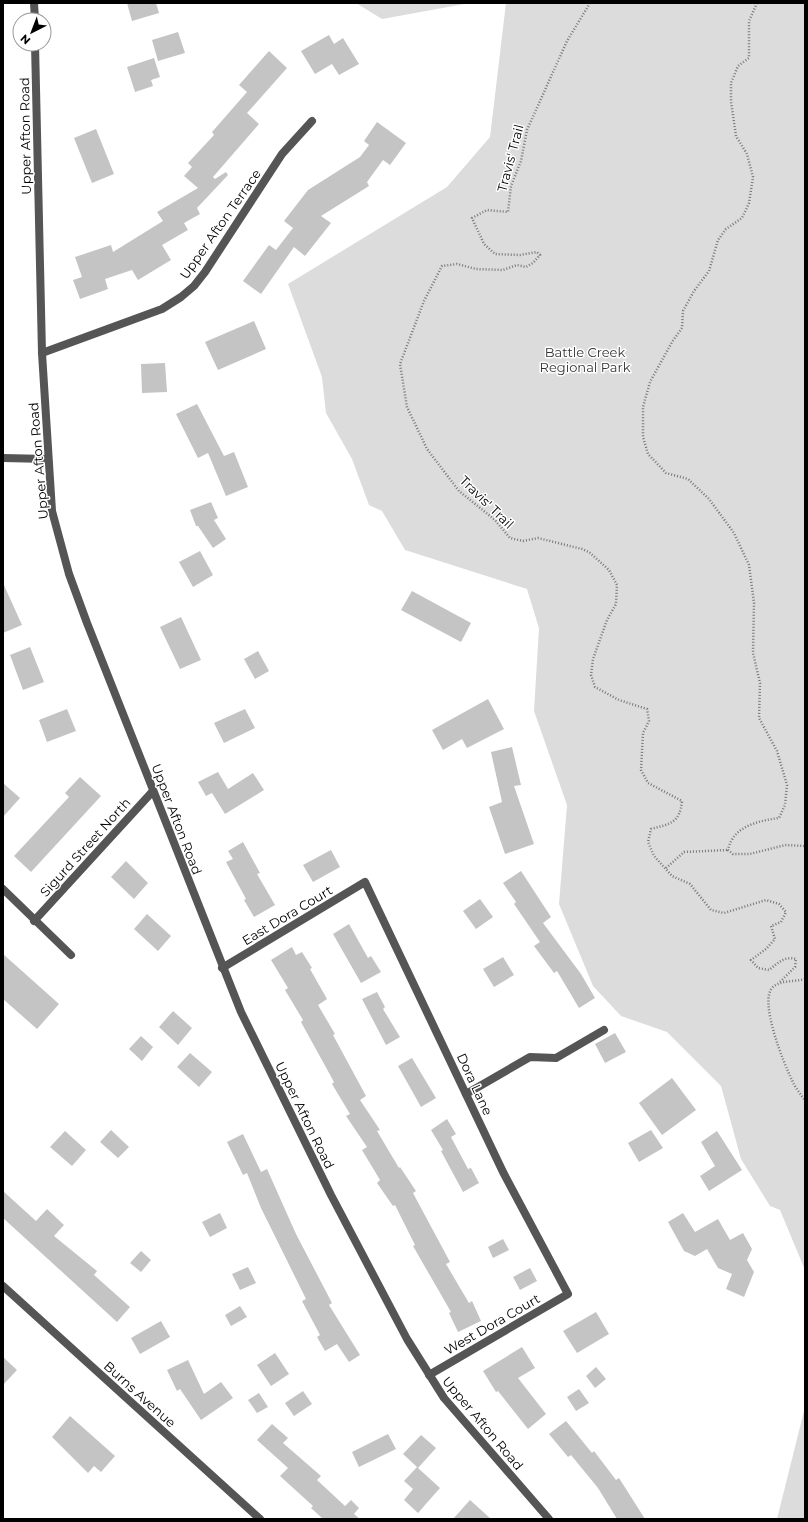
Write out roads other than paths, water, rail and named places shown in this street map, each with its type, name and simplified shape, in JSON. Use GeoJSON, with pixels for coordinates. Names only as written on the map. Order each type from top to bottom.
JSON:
{"type":"FeatureCollection","features":[{"type":"Feature","properties":{"kind":"street","name":"Upper Afton Road"},"geometry":{"type":"LineString","coordinates":[[35,52],[42,352],[52,512],[70,574],[87,624],[222,968],[241,1012],[331,1195],[407,1339],[444,1398],[549,1519]]}},
{"type":"Feature","properties":{"kind":"street","name":"Upper Afton Terrace"},"geometry":{"type":"LineString","coordinates":[[42,352],[162,309],[181,297],[194,286],[282,154],[312,121]]}},
{"type":"Feature","properties":{"kind":"street"},"geometry":{"type":"LineString","coordinates":[[3,458],[48,459]]}},
{"type":"Feature","properties":{"kind":"street","name":"Sigurd Street North"},"geometry":{"type":"LineString","coordinates":[[34,921],[153,791]]}},
{"type":"Feature","properties":{"kind":"street","name":"East Dora Court"},"geometry":{"type":"LineString","coordinates":[[222,968],[365,882]]}},
{"type":"Feature","properties":{"kind":"street","name":"Dora Lane"},"geometry":{"type":"LineString","coordinates":[[365,882],[503,1172],[568,1294]]}},
{"type":"Feature","properties":{"kind":"street"},"geometry":{"type":"LineString","coordinates":[[3,889],[34,921],[71,955]]}},
{"type":"Feature","properties":{"kind":"street"},"geometry":{"type":"LineString","coordinates":[[466,1094],[530,1057],[556,1058],[604,1030]]}},
{"type":"Feature","properties":{"kind":"street","name":"Burns Avenue"},"geometry":{"type":"LineString","coordinates":[[3,1286],[260,1519]]}},
{"type":"Feature","properties":{"kind":"street","name":"West Dora Court"},"geometry":{"type":"LineString","coordinates":[[429,1375],[568,1294]]}},
{"type":"Feature","properties":{"kind":"park label","name":"Battle Creek Regional Park"},"geometry":{"type":"Point","coordinates":[585,360]}}]}
